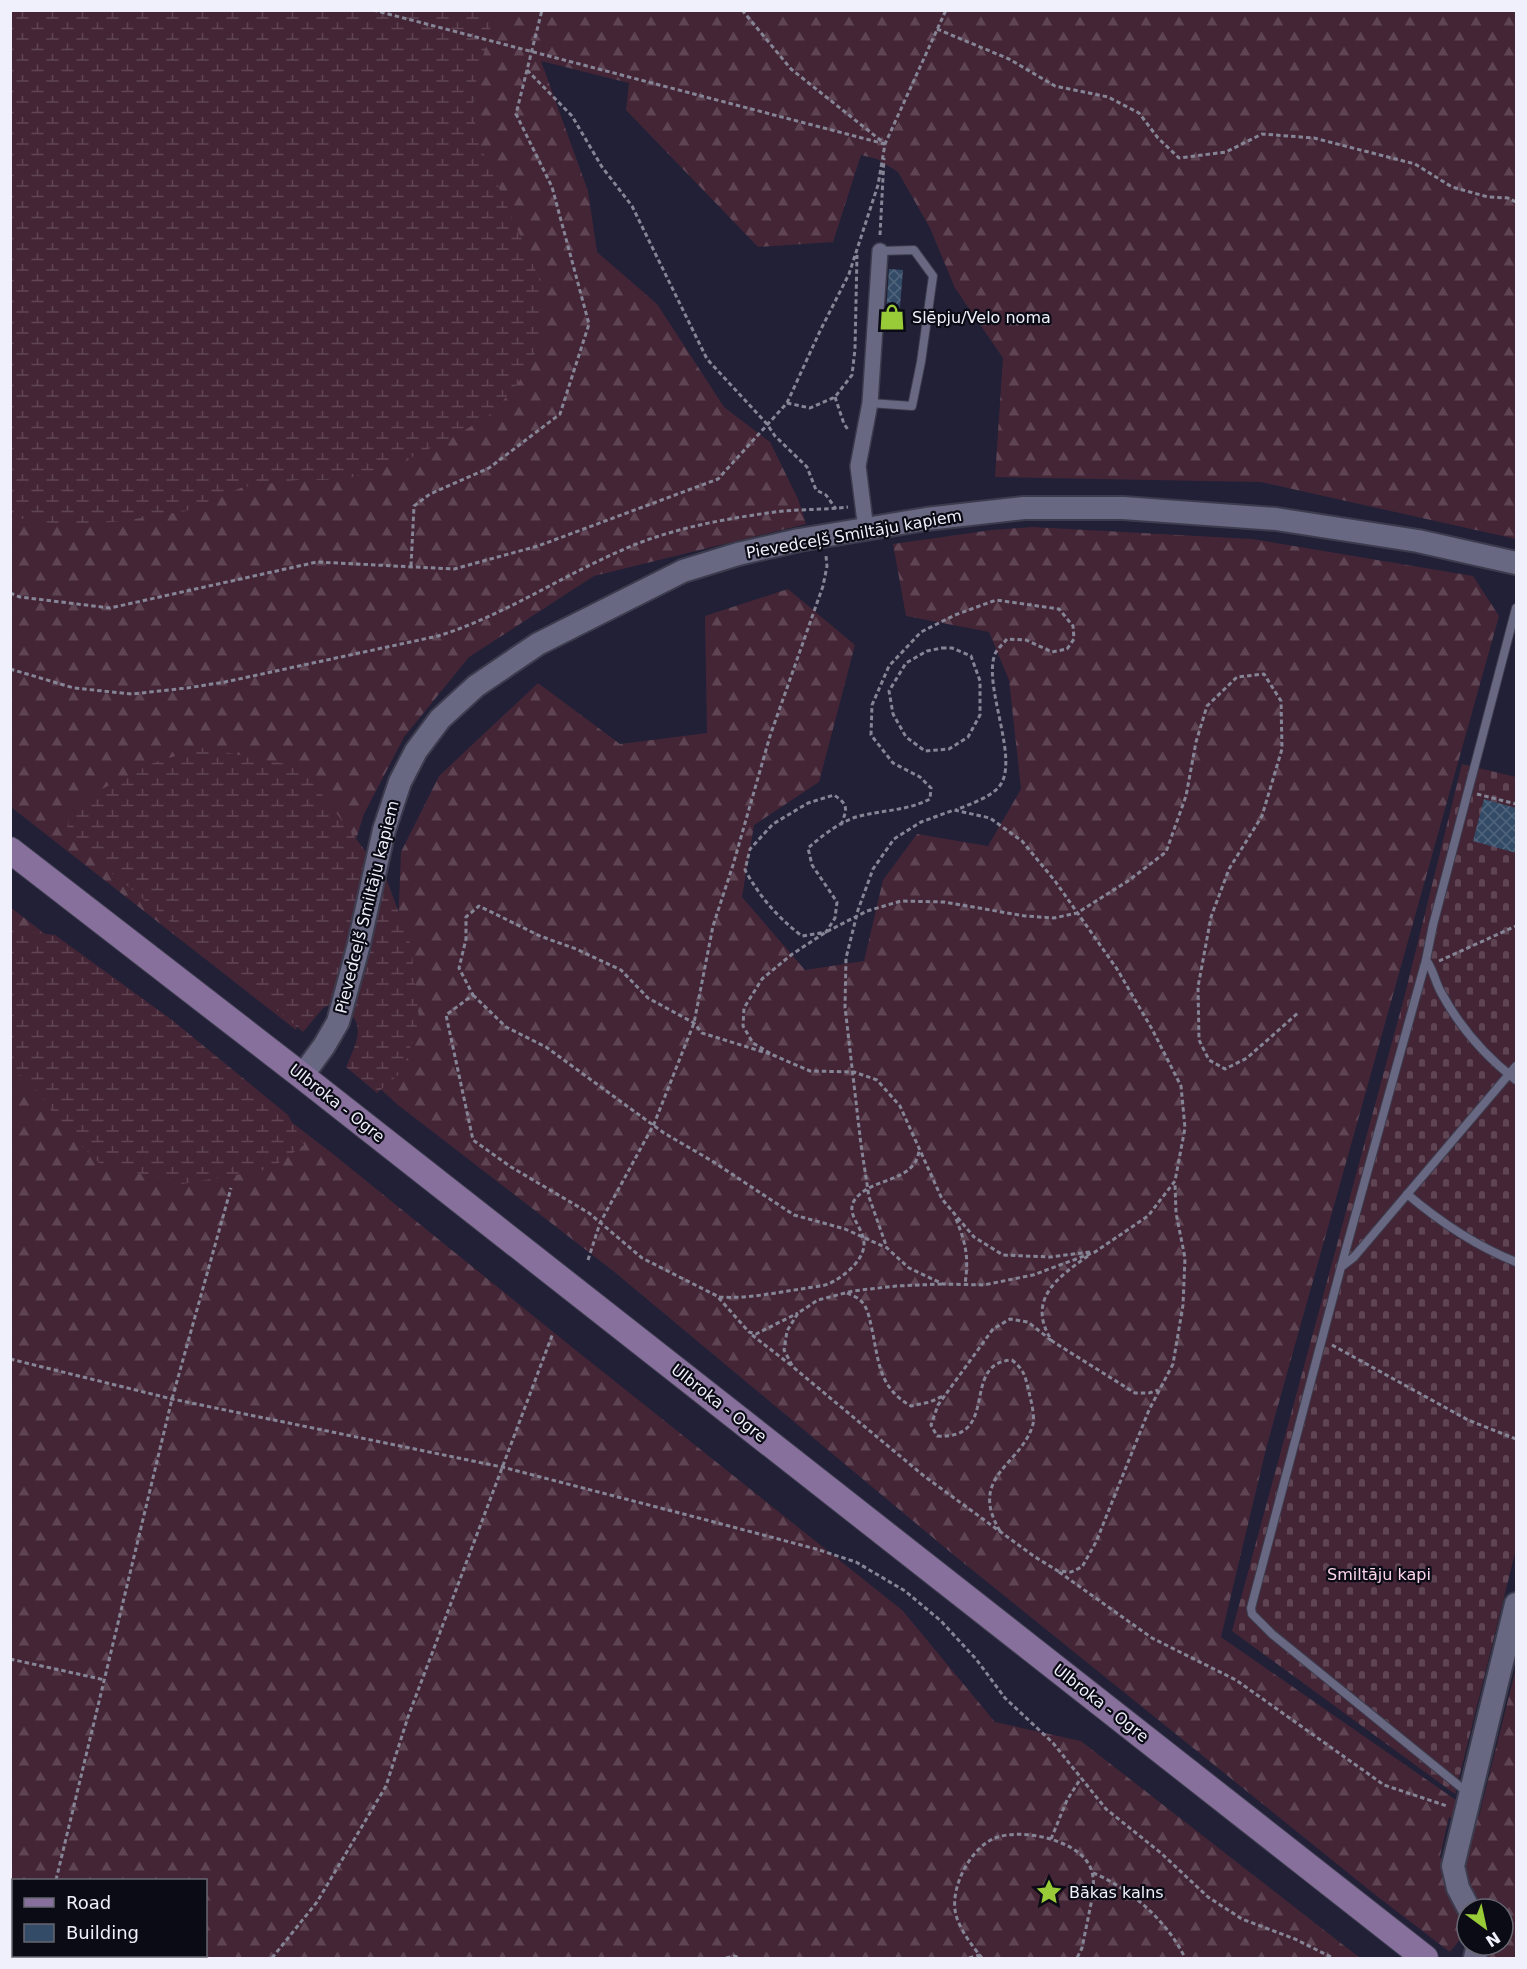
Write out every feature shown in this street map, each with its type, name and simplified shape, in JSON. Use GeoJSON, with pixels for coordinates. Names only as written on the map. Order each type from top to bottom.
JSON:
{"type":"FeatureCollection","features":[{"type":"Feature","properties":{"kind":"main road","name":"Ulbroka - Ogre"},"geometry":{"type":"LineString","coordinates":[[10,850],[302,1076],[1425,1959]]}},
{"type":"Feature","properties":{"kind":"street"},"geometry":{"type":"LineString","coordinates":[[866,530],[858,466],[870,403],[880,251]]}},
{"type":"Feature","properties":{"kind":"street","name":"Pievedceļš Smiltāju kapiem"},"geometry":{"type":"LineString","coordinates":[[302,1076],[338,1022],[358,948],[384,830],[400,782],[416,751],[440,719],[476,686],[538,644],[683,571],[738,554],[822,537],[926,519],[1024,508],[1123,508],[1276,519],[1407,539],[1516,563]]}},
{"type":"Feature","properties":{"kind":"street"},"geometry":{"type":"LineString","coordinates":[[1463,1897],[1458,1888],[1453,1866],[1516,1604]]}},
{"type":"Feature","properties":{"kind":"lane"},"geometry":{"type":"LineString","coordinates":[[870,403],[912,406],[921,362],[933,276],[914,250],[880,251]]}},
{"type":"Feature","properties":{"kind":"lane"},"geometry":{"type":"LineString","coordinates":[[1467,1803],[1272,1634],[1252,1614],[1251,1608],[1341,1267],[1428,963],[1433,926],[1468,792],[1513,640],[1516,608]]}},
{"type":"Feature","properties":{"kind":"lane"},"geometry":{"type":"LineString","coordinates":[[1428,963],[1440,992],[1459,1022],[1475,1043],[1513,1077]]}},
{"type":"Feature","properties":{"kind":"lane"},"geometry":{"type":"LineString","coordinates":[[1341,1267],[1354,1257],[1407,1194],[1513,1077],[1516,1066]]}},
{"type":"Feature","properties":{"kind":"lane"},"geometry":{"type":"LineString","coordinates":[[1407,1194],[1470,1239],[1493,1253],[1516,1262]]}},
{"type":"Feature","properties":{"kind":"path"},"geometry":{"type":"LineString","coordinates":[[374,10],[885,144]]}},
{"type":"Feature","properties":{"kind":"path"},"geometry":{"type":"LineString","coordinates":[[411,566],[414,506],[430,494],[489,468],[560,414],[589,324],[552,187],[516,114],[542,10]]}},
{"type":"Feature","properties":{"kind":"path"},"geometry":{"type":"LineString","coordinates":[[742,10],[791,69],[885,144]]}},
{"type":"Feature","properties":{"kind":"path"},"geometry":{"type":"LineString","coordinates":[[10,593],[20,597],[110,608],[317,562],[454,568],[538,546],[718,479],[787,404],[849,274],[878,185],[885,144],[946,10]]}},
{"type":"Feature","properties":{"kind":"path"},"geometry":{"type":"LineString","coordinates":[[937,28],[1009,58],[1055,86],[1108,97],[1139,113],[1158,138],[1179,158],[1226,152],[1262,134],[1314,138],[1415,164],[1452,187],[1488,197],[1508,198],[1516,202]]}},
{"type":"Feature","properties":{"kind":"path"},"geometry":{"type":"LineString","coordinates":[[527,70],[572,116],[602,167],[632,206],[706,359],[767,424],[775,436],[807,467],[816,490],[826,495],[836,509]]}},
{"type":"Feature","properties":{"kind":"path"},"geometry":{"type":"LineString","coordinates":[[880,251],[885,144]]}},
{"type":"Feature","properties":{"kind":"path"},"geometry":{"type":"LineString","coordinates":[[787,404],[810,408],[835,397],[852,375],[855,349],[857,253]]}},
{"type":"Feature","properties":{"kind":"path"},"geometry":{"type":"LineString","coordinates":[[835,397],[844,424],[855,437],[863,439]]}},
{"type":"Feature","properties":{"kind":"path"},"geometry":{"type":"LineString","coordinates":[[10,669],[74,688],[132,694],[225,682],[465,628],[496,615],[621,550],[697,526],[777,512],[864,505]]}},
{"type":"Feature","properties":{"kind":"path"},"geometry":{"type":"LineString","coordinates":[[588,1260],[600,1223],[654,1124],[694,1023],[713,926],[770,736],[823,586],[827,567],[822,537]]}},
{"type":"Feature","properties":{"kind":"path"},"geometry":{"type":"LineString","coordinates":[[842,825],[846,810],[843,801],[834,795],[808,803],[773,824],[750,849],[745,870],[758,894],[784,922],[802,936],[826,932],[835,918],[837,902],[812,865],[808,848],[825,833],[842,825],[855,818],[916,806],[930,799],[931,788],[920,777],[893,763],[871,735],[872,705],[889,666],[921,632],[955,615],[996,600],[1059,609],[1073,626],[1074,639],[1067,649],[1052,652],[1026,640],[1007,639],[996,653],[992,672],[1007,772],[999,788],[984,798],[921,822],[894,839],[873,869],[856,917],[846,958],[844,1007],[868,1189],[887,1248]]}},
{"type":"Feature","properties":{"kind":"path"},"geometry":{"type":"LineString","coordinates":[[952,648],[971,656],[980,681],[980,715],[968,737],[949,749],[925,751],[906,737],[893,714],[889,691],[906,663],[927,651],[952,648]]}},
{"type":"Feature","properties":{"kind":"path"},"geometry":{"type":"LineString","coordinates":[[773,1055],[753,1043],[748,1035],[743,1026],[744,1008],[762,980],[791,955],[826,932],[867,912],[901,901],[944,902],[1045,918],[1077,913],[1128,881],[1166,852],[1186,796],[1196,742],[1207,706],[1237,677],[1264,674],[1281,701],[1282,749],[1262,816],[1229,869],[1211,917],[1198,987],[1199,1040],[1209,1060],[1225,1069],[1247,1058],[1299,1012]]}},
{"type":"Feature","properties":{"kind":"path"},"geometry":{"type":"LineString","coordinates":[[1468,792],[1516,804]]}},
{"type":"Feature","properties":{"kind":"path"},"geometry":{"type":"LineString","coordinates":[[954,810],[990,818],[1022,841],[1055,881],[1117,969],[1152,1029],[1181,1086],[1185,1128],[1175,1181],[1176,1213],[1185,1258],[1183,1305],[1173,1364],[1149,1410],[1096,1542],[1082,1567],[1071,1572],[1058,1571]]}},
{"type":"Feature","properties":{"kind":"path"},"geometry":{"type":"LineString","coordinates":[[944,1284],[909,1268],[887,1248],[845,1229],[794,1215],[712,1161],[663,1133],[654,1124],[546,1047],[506,1027],[473,995],[459,968],[466,939],[466,917],[479,906],[540,936],[576,949],[621,970],[648,998],[694,1023],[702,1033],[773,1055],[810,1071],[854,1072],[878,1080],[900,1106],[942,1199],[974,1237],[1003,1255],[1050,1257],[1095,1252]]}},
{"type":"Feature","properties":{"kind":"path"},"geometry":{"type":"LineString","coordinates":[[1428,963],[1516,926]]}},
{"type":"Feature","properties":{"kind":"path"},"geometry":{"type":"LineString","coordinates":[[473,995],[446,1015],[473,1140],[511,1167],[589,1213],[642,1258],[717,1296],[733,1298],[769,1294],[827,1284],[844,1275],[857,1262],[864,1246],[863,1237],[851,1214],[852,1204],[858,1195],[911,1168],[918,1157],[919,1149]]}},
{"type":"Feature","properties":{"kind":"path"},"geometry":{"type":"LineString","coordinates":[[1052,1341],[1044,1329],[1041,1310],[1048,1291],[1064,1272],[1148,1216],[1175,1181]]}},
{"type":"Feature","properties":{"kind":"path"},"geometry":{"type":"LineString","coordinates":[[56,1879],[172,1399],[231,1188]]}},
{"type":"Feature","properties":{"kind":"path"},"geometry":{"type":"LineString","coordinates":[[954,1214],[966,1244],[968,1264],[965,1284]]}},
{"type":"Feature","properties":{"kind":"path"},"geometry":{"type":"LineString","coordinates":[[748,1332],[756,1335],[818,1300],[847,1293],[896,1286],[984,1285],[1033,1275],[1095,1252]]}},
{"type":"Feature","properties":{"kind":"path"},"geometry":{"type":"LineString","coordinates":[[847,1293],[860,1300],[868,1311],[878,1365],[886,1383],[898,1399],[911,1406],[930,1402],[946,1395]]}},
{"type":"Feature","properties":{"kind":"path"},"geometry":{"type":"LineString","coordinates":[[717,1296],[748,1332],[924,1476],[1001,1533],[1152,1638],[1236,1680],[1384,1785],[1467,1803]]}},
{"type":"Feature","properties":{"kind":"path"},"geometry":{"type":"LineString","coordinates":[[793,1367],[784,1350],[786,1331],[798,1313]]}},
{"type":"Feature","properties":{"kind":"path"},"geometry":{"type":"LineString","coordinates":[[1001,1533],[989,1506],[991,1492],[1002,1468],[1023,1444],[1034,1423],[1023,1370],[1012,1360],[1000,1361],[989,1370],[981,1388],[978,1411],[968,1429],[953,1437],[937,1436],[931,1425],[938,1406],[993,1329],[1011,1319],[1028,1322],[1052,1341],[1136,1393],[1149,1393],[1159,1389]]}},
{"type":"Feature","properties":{"kind":"path"},"geometry":{"type":"LineString","coordinates":[[272,1959],[317,1902],[386,1786],[408,1717],[553,1333]]}},
{"type":"Feature","properties":{"kind":"path"},"geometry":{"type":"LineString","coordinates":[[1322,1340],[1468,1420],[1516,1438]]}},
{"type":"Feature","properties":{"kind":"path"},"geometry":{"type":"LineString","coordinates":[[10,1359],[172,1399],[502,1467],[816,1549],[849,1560],[871,1570],[914,1598],[959,1638],[1005,1698],[1053,1743],[1106,1809],[1161,1853],[1208,1898],[1242,1919],[1295,1939],[1333,1959]]}},
{"type":"Feature","properties":{"kind":"path"},"geometry":{"type":"LineString","coordinates":[[10,1659],[105,1680]]}},
{"type":"Feature","properties":{"kind":"path"},"geometry":{"type":"LineString","coordinates":[[1051,1839],[1067,1800],[1081,1778]]}},
{"type":"Feature","properties":{"kind":"path"},"geometry":{"type":"LineString","coordinates":[[969,1959],[981,1957],[957,1920],[955,1912],[958,1887],[966,1869],[978,1850],[996,1838],[1028,1835],[1051,1839],[1083,1855],[1093,1873],[1094,1886],[1086,1934],[1083,1948],[1077,1959]]}},
{"type":"Feature","properties":{"kind":"path"},"geometry":{"type":"LineString","coordinates":[[1093,1873],[1122,1887],[1158,1919],[1168,1930],[1185,1959]]}},
{"type":"Feature","properties":{"kind":"path"},"geometry":{"type":"LineString","coordinates":[[726,1959],[734,1956],[740,1959]]}},
{"type":"Feature","properties":{"kind":"green space"},"geometry":{"type":"Polygon","coordinates":[[[10,11],[495,11],[475,86],[473,109],[478,141],[539,278],[541,342],[524,375],[494,412],[457,435],[402,462],[343,480],[297,480],[243,487],[186,511],[122,521],[70,526],[11,517],[10,11]]]}},
{"type":"Feature","properties":{"kind":"green space"},"geometry":{"type":"Polygon","coordinates":[[[272,11],[1516,11],[1516,539],[1261,482],[995,477],[1003,358],[955,288],[930,228],[898,172],[877,159],[861,155],[833,242],[758,247],[626,110],[629,83],[541,61],[588,191],[597,252],[657,304],[724,407],[770,442],[798,499],[806,524],[594,576],[469,657],[404,737],[364,814],[296,1030],[11,807],[10,363],[272,11]]]}},
{"type":"Feature","properties":{"kind":"green space"},"geometry":{"type":"Polygon","coordinates":[[[1032,527],[1252,539],[1473,576],[1499,616],[1267,1445],[1221,1637],[1479,1816],[1516,1668],[1516,1958],[1487,1958],[1515,1957],[1515,1897],[1473,1897],[1464,1868],[1474,1832],[1449,1817],[1440,1856],[1455,1900],[1455,1946],[1450,1952],[1378,1897],[955,1556],[612,1270],[398,1105],[355,1066],[396,978],[401,852],[439,776],[538,683],[620,744],[707,733],[705,616],[788,589],[855,645],[819,782],[754,825],[742,897],[805,970],[864,961],[883,880],[917,834],[988,846],[1021,789],[1009,680],[989,632],[906,616],[893,544],[992,530],[1032,527]]]}},
{"type":"Feature","properties":{"kind":"green space"},"geometry":{"type":"Polygon","coordinates":[[[203,748],[301,767],[386,878],[411,946],[419,1019],[403,1071],[377,1093],[346,1067],[358,1031],[357,1023],[346,1009],[335,1003],[324,1007],[303,1032],[66,835],[70,810],[100,790],[155,762],[203,748]]]}},
{"type":"Feature","properties":{"kind":"green space","name":"Smiltāju kapi"},"geometry":{"type":"Polygon","coordinates":[[[1462,764],[1516,777],[1516,1549],[1455,1794],[1232,1631],[1404,998],[1462,764]]]}},
{"type":"Feature","properties":{"kind":"green space"},"geometry":{"type":"Polygon","coordinates":[[[10,907],[333,1154],[902,1610],[995,1722],[1081,1741],[1360,1958],[11,1958],[10,907]]]}},
{"type":"Feature","properties":{"kind":"green space"},"geometry":{"type":"Polygon","coordinates":[[[11,930],[55,935],[172,1020],[288,1115],[304,1145],[270,1169],[182,1184],[99,1163],[64,1128],[29,1080],[11,1070],[11,930]]]}},
{"type":"Feature","properties":{"kind":"building"},"geometry":{"type":"Polygon","coordinates":[[[889,269],[903,270],[898,330],[885,330],[889,269]]]}},
{"type":"Feature","properties":{"kind":"building"},"geometry":{"type":"Polygon","coordinates":[[[1484,799],[1516,808],[1516,853],[1473,841],[1484,799]]]}},
{"type":"Feature","properties":{"kind":"place","name":"Slēpju/Velo noma"},"geometry":{"type":"Point","coordinates":[892,317]}},
{"type":"Feature","properties":{"kind":"place","name":"Bākas kalns"},"geometry":{"type":"Point","coordinates":[1049,1892]}}]}
